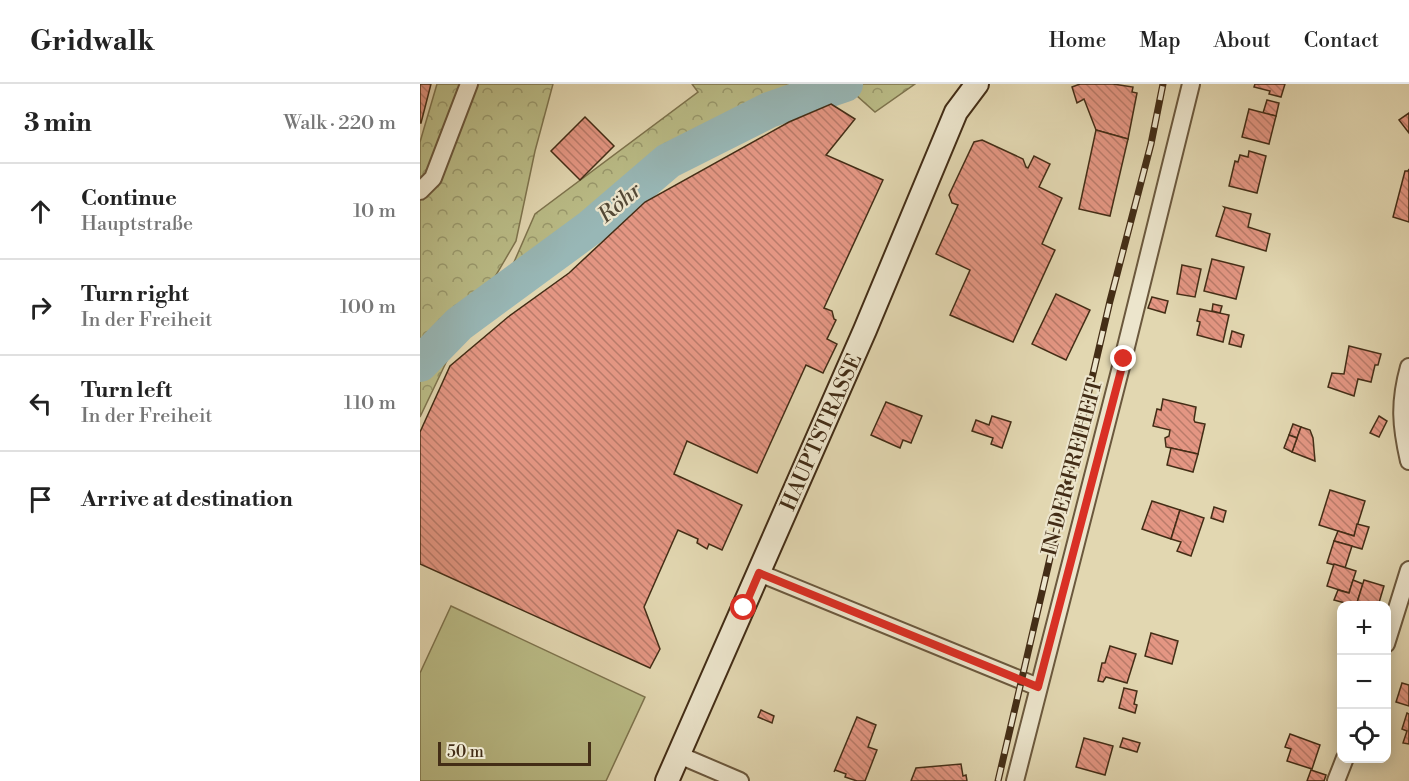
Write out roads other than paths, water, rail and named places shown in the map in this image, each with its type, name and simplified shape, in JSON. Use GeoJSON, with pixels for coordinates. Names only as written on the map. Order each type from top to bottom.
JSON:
{"type":"FeatureCollection","features":[{"type":"Feature","properties":{"kind":"main road","name":"HAUPTSTRASSE"},"geometry":{"type":"LineString","coordinates":[[667,781],[865,330],[956,112],[977,84]]}},
{"type":"Feature","properties":{"kind":"street"},"geometry":{"type":"LineString","coordinates":[[420,191],[433,178],[469,84]]}},
{"type":"Feature","properties":{"kind":"street","name":"IN DER FREIHEIT"},"geometry":{"type":"LineString","coordinates":[[1014,781],[1124,359],[1191,84]]}},
{"type":"Feature","properties":{"kind":"street"},"geometry":{"type":"LineString","coordinates":[[1409,367],[1403,388],[1401,413],[1402,431],[1409,461]]}},
{"type":"Feature","properties":{"kind":"street"},"geometry":{"type":"LineString","coordinates":[[1391,628],[1409,570]]}},
{"type":"Feature","properties":{"kind":"street"},"geometry":{"type":"LineString","coordinates":[[759,573],[1038,687]]}},
{"type":"Feature","properties":{"kind":"street"},"geometry":{"type":"LineString","coordinates":[[679,755],[740,781]]}},
{"type":"Feature","properties":{"kind":"street"},"geometry":{"type":"LineString","coordinates":[[1336,781],[1343,763]]}},
{"type":"Feature","properties":{"kind":"waterway","name":"Röhr"},"geometry":{"type":"LineString","coordinates":[[420,364],[459,324],[591,227],[668,161],[769,110],[845,84]]}},
{"type":"Feature","properties":{"kind":"railway"},"geometry":{"type":"LineString","coordinates":[[998,781],[1110,301],[1151,144],[1163,84]]}}]}
